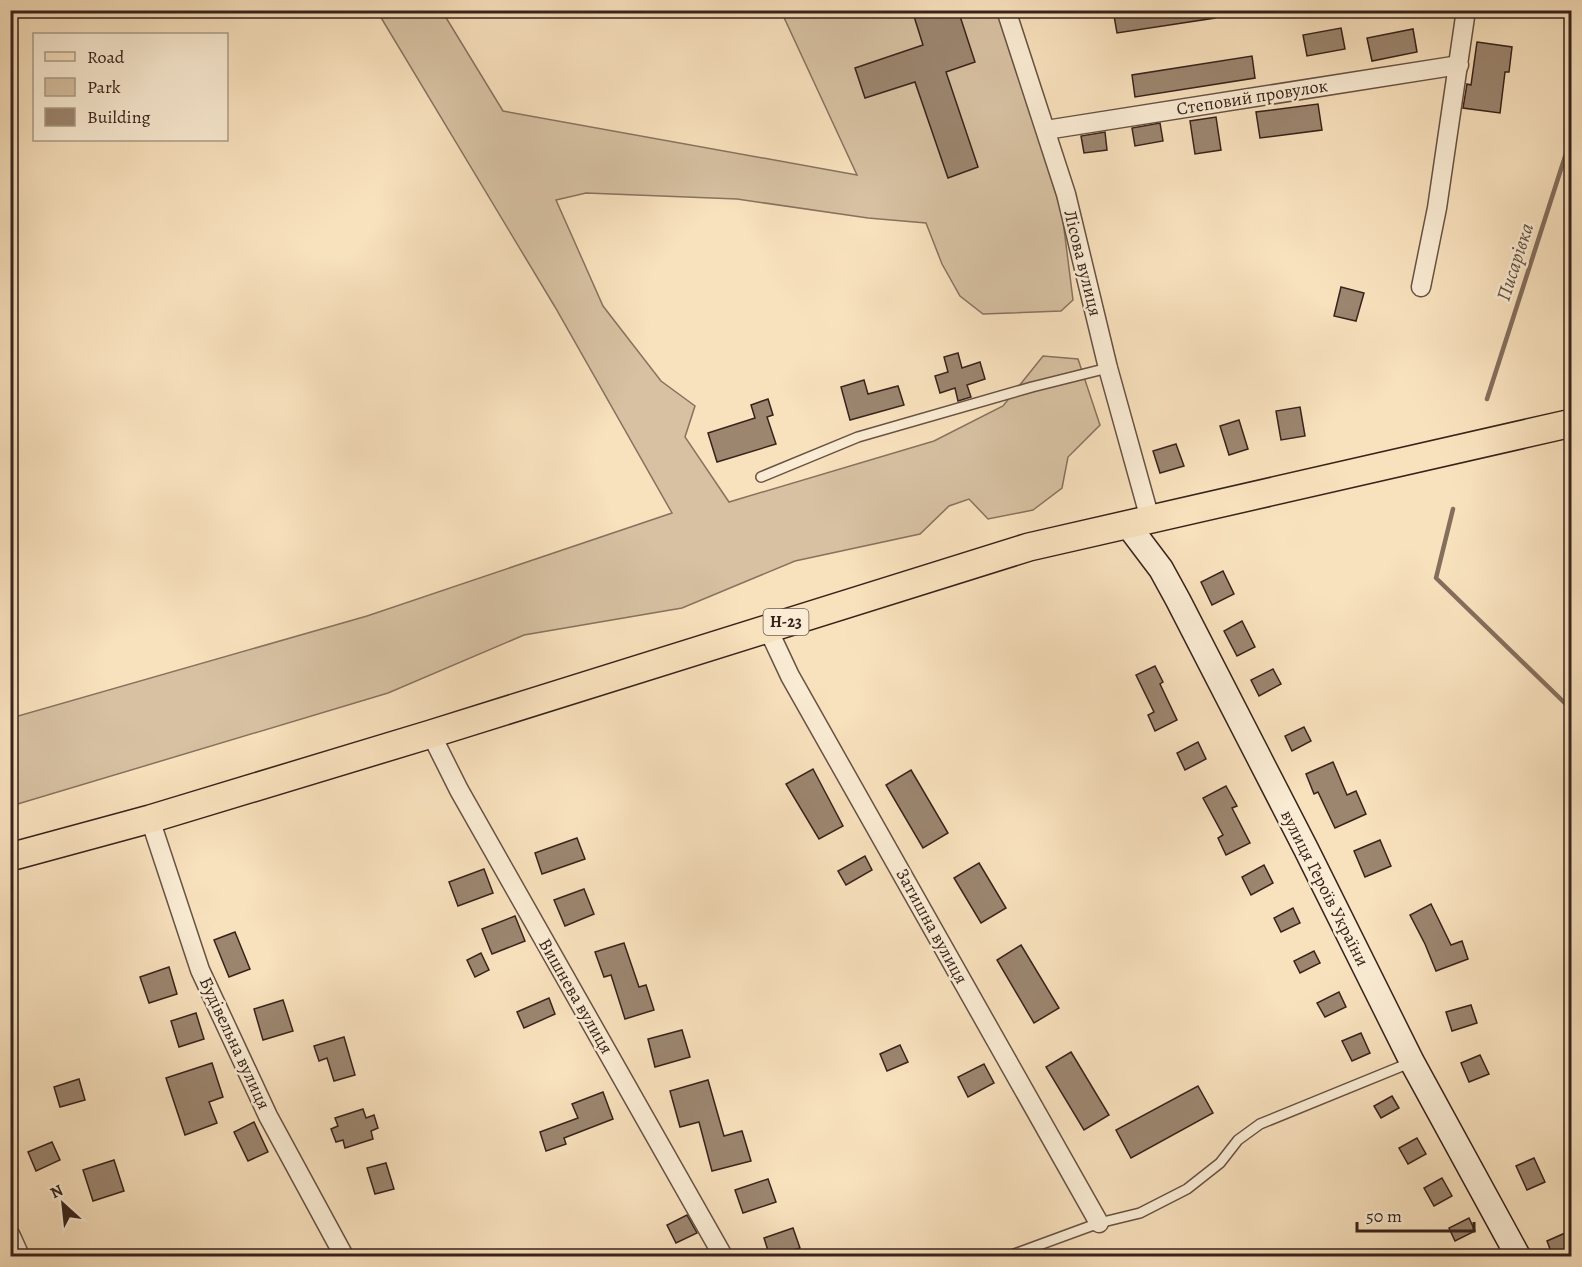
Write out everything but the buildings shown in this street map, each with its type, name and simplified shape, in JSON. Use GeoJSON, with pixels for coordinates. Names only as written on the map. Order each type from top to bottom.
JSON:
{"type":"FeatureCollection","features":[{"type":"Feature","properties":{"kind":"main road","name":"Н-23"},"geometry":{"type":"LineString","coordinates":[[10,857],[150,819],[431,734],[767,627],[1029,547],[1572,423]]}},
{"type":"Feature","properties":{"kind":"street","name":"Лісова вулиця"},"geometry":{"type":"LineString","coordinates":[[1006,10],[1066,194],[1108,368],[1139,521]]}},
{"type":"Feature","properties":{"kind":"street"},"geometry":{"type":"LineString","coordinates":[[1421,287],[1437,208],[1466,10]]}},
{"type":"Feature","properties":{"kind":"street","name":"Степовий провулок"},"geometry":{"type":"LineString","coordinates":[[1046,130],[1459,65]]}},
{"type":"Feature","properties":{"kind":"street","name":"вулиця Героїв України"},"geometry":{"type":"LineString","coordinates":[[1139,521],[1161,569],[1306,849],[1412,1062],[1518,1257]]}},
{"type":"Feature","properties":{"kind":"street","name":"Затишна вулиця"},"geometry":{"type":"LineString","coordinates":[[767,627],[790,676],[1100,1223]]}},
{"type":"Feature","properties":{"kind":"street","name":"Вишнева вулиця"},"geometry":{"type":"LineString","coordinates":[[431,734],[459,790],[723,1257]]}},
{"type":"Feature","properties":{"kind":"street","name":"Будівельна вулиця"},"geometry":{"type":"LineString","coordinates":[[150,819],[200,970],[268,1116],[344,1257]]}},
{"type":"Feature","properties":{"kind":"street"},"geometry":{"type":"LineString","coordinates":[[10,1234],[20,1257]]}},
{"type":"Feature","properties":{"kind":"lane"},"geometry":{"type":"LineString","coordinates":[[761,477],[858,437],[1032,387],[1108,368]]}},
{"type":"Feature","properties":{"kind":"lane"},"geometry":{"type":"LineString","coordinates":[[1009,1257],[1100,1223],[1140,1213],[1187,1189],[1220,1163],[1238,1140],[1260,1124],[1412,1062]]}},
{"type":"Feature","properties":{"kind":"green space"},"geometry":{"type":"Polygon","coordinates":[[[377,11],[442,11],[503,111],[857,175],[781,11],[998,11],[1062,213],[1073,300],[1061,311],[983,314],[960,296],[942,264],[926,223],[868,218],[737,199],[586,193],[556,200],[603,306],[661,381],[695,406],[685,437],[729,502],[934,441],[1003,406],[1043,356],[1078,359],[1100,425],[1068,457],[1062,488],[1033,510],[988,519],[969,499],[949,506],[920,534],[795,561],[682,608],[524,635],[388,693],[11,806],[11,718],[367,616],[672,513],[555,307],[377,11]]]}},
{"type":"Feature","properties":{"kind":"waterway","name":"Писарівка"},"geometry":{"type":"LineString","coordinates":[[1487,399],[1572,135]]}},
{"type":"Feature","properties":{"kind":"waterway","name":"Писарівка"},"geometry":{"type":"LineString","coordinates":[[1453,509],[1436,578],[1572,710]]}}]}
